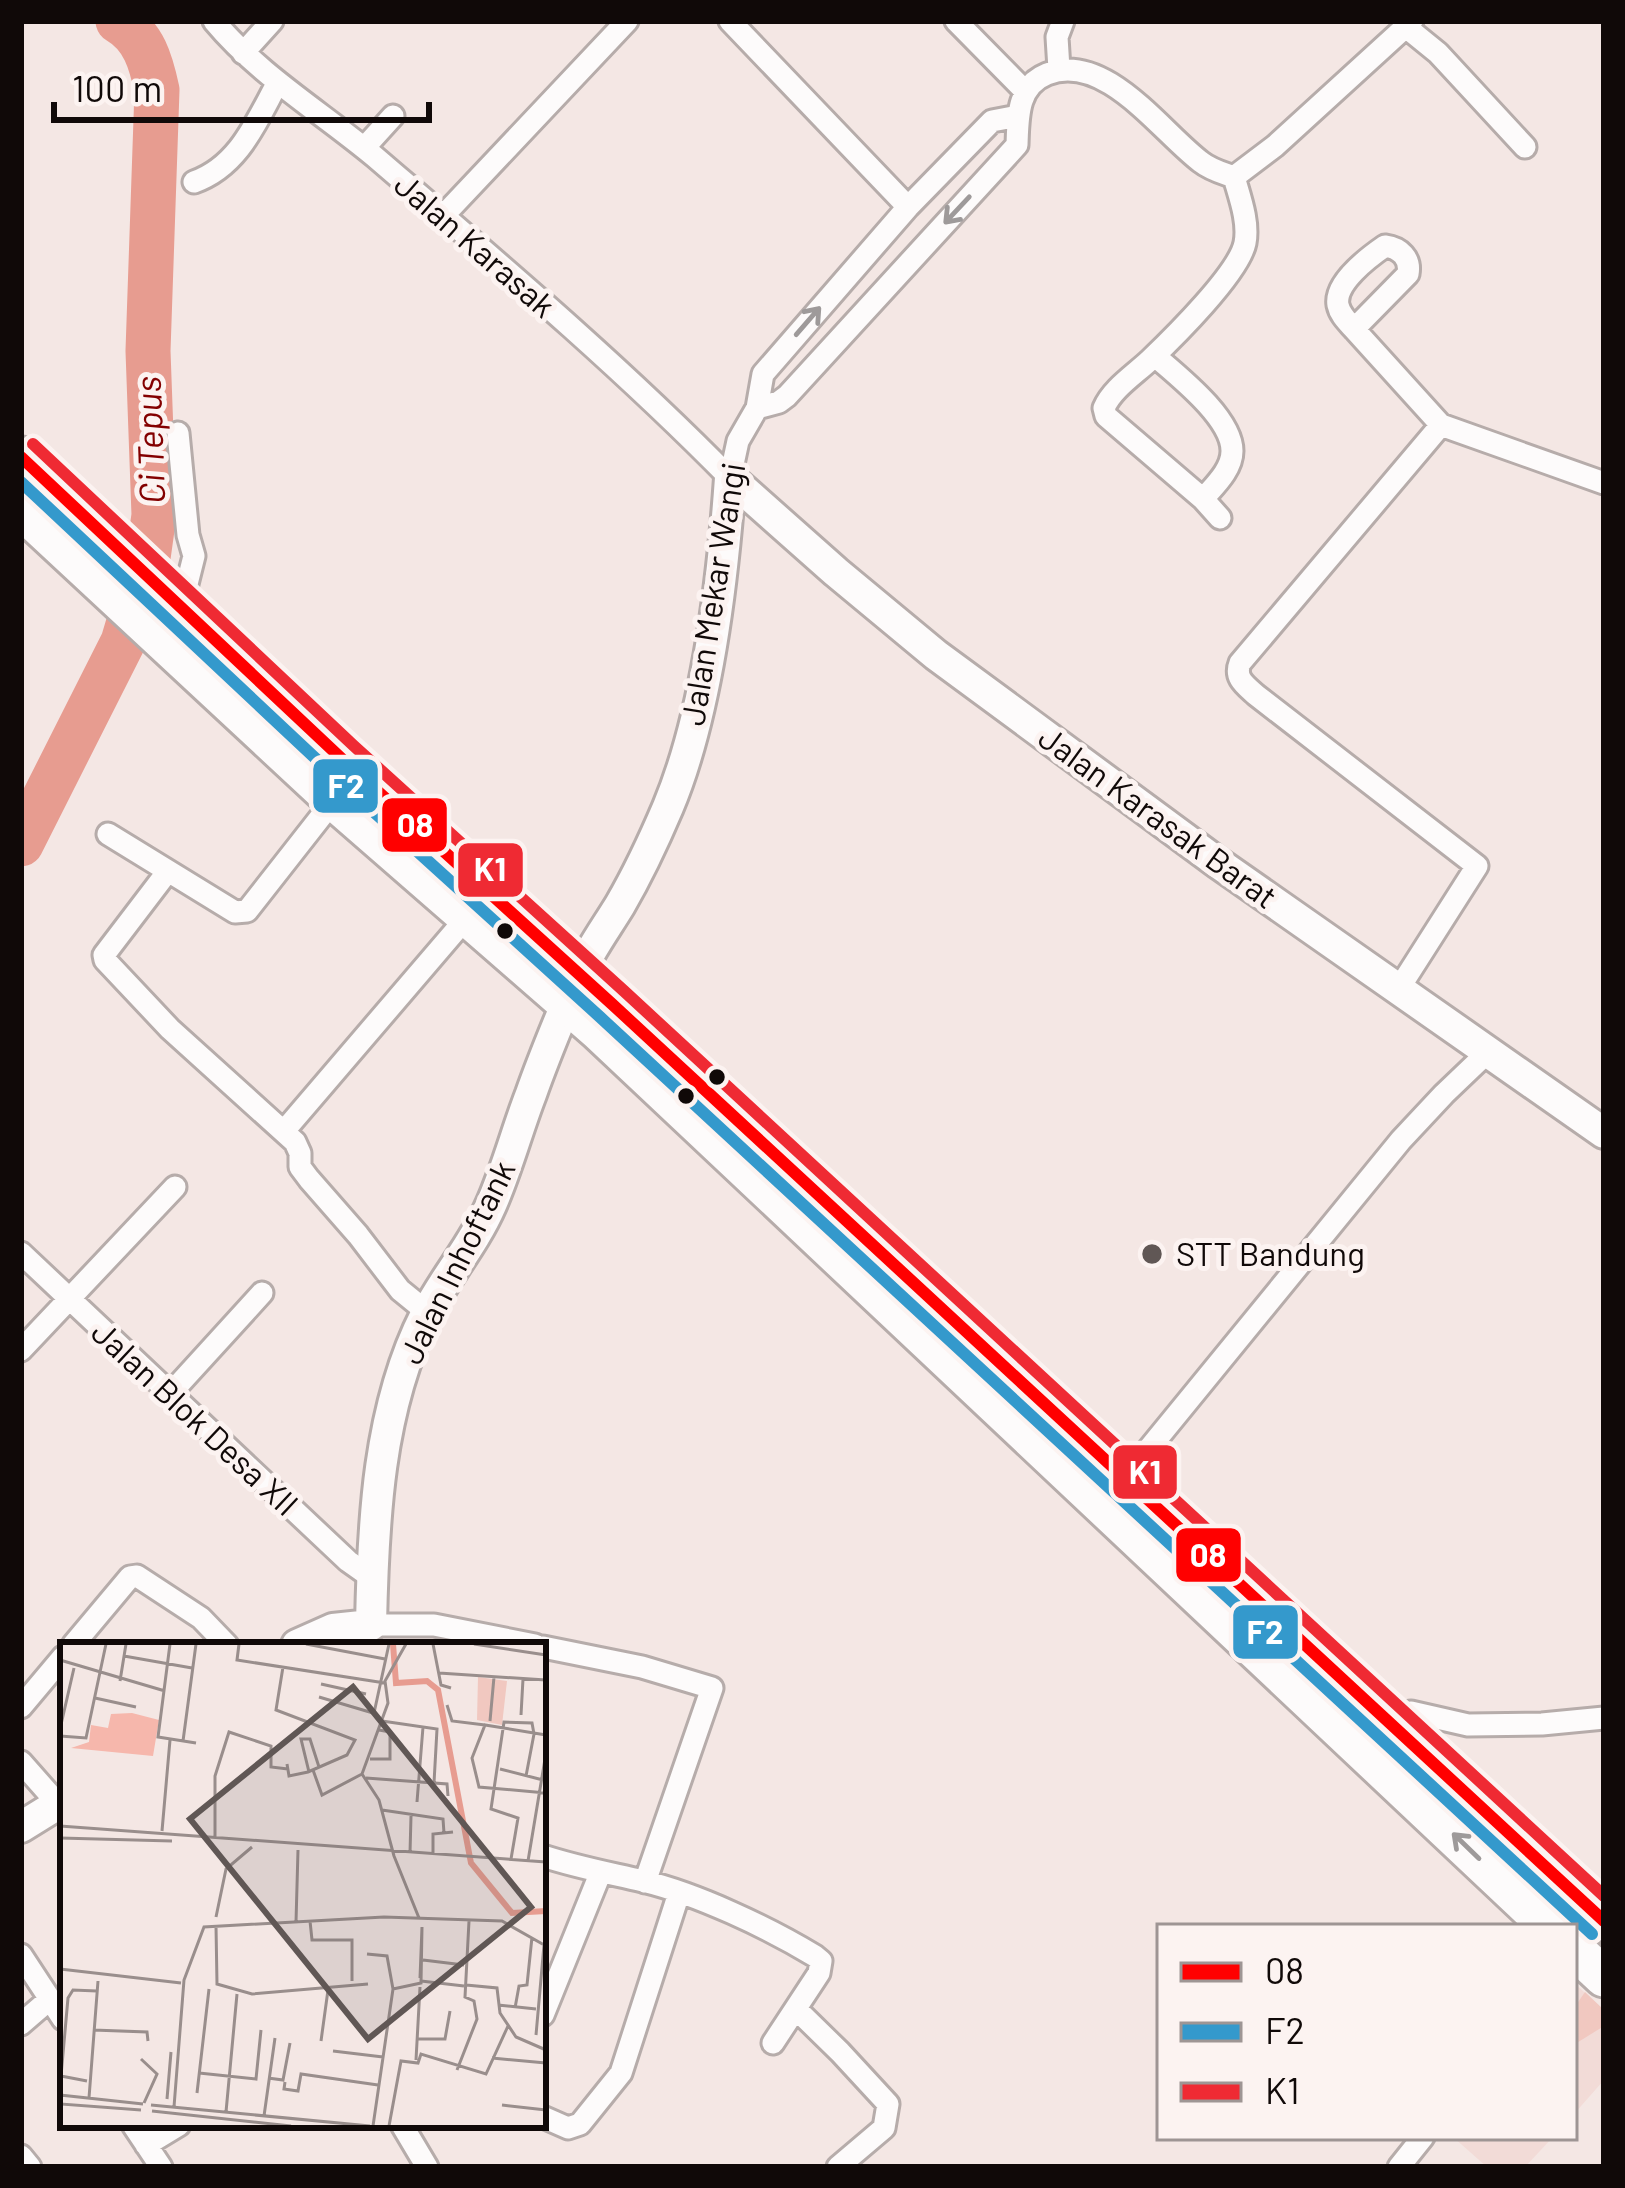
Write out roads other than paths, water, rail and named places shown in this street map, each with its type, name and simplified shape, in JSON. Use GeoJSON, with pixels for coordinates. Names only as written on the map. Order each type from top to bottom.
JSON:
{"type":"FeatureCollection","features":[{"type":"Feature","properties":{"kind":"highway"},"geometry":{"type":"LineString","coordinates":[[21,458],[102,560]]}},
{"type":"Feature","properties":{"kind":"highway"},"geometry":{"type":"LineString","coordinates":[[21,509],[102,560],[342,760],[1547,1924]]}},
{"type":"Feature","properties":{"kind":"highway"},"geometry":{"type":"LineString","coordinates":[[162,607],[334,800],[468,916],[574,989],[1124,1478],[1604,1921]]}},
{"type":"Feature","properties":{"kind":"highway"},"geometry":{"type":"LineString","coordinates":[[1577,1952],[1604,1978]]}},
{"type":"Feature","properties":{"kind":"street","name":"Jalan Karasak"},"geometry":{"type":"LineString","coordinates":[[214,21],[243,52],[364,148],[674,420],[730,478]]}},
{"type":"Feature","properties":{"kind":"street"},"geometry":{"type":"LineString","coordinates":[[243,52],[272,21]]}},
{"type":"Feature","properties":{"kind":"street"},"geometry":{"type":"LineString","coordinates":[[443,216],[627,21]]}},
{"type":"Feature","properties":{"kind":"street"},"geometry":{"type":"LineString","coordinates":[[730,21],[908,206]]}},
{"type":"Feature","properties":{"kind":"street"},"geometry":{"type":"LineString","coordinates":[[956,21],[1025,91]]}},
{"type":"Feature","properties":{"kind":"street"},"geometry":{"type":"LineString","coordinates":[[1059,69],[1057,37],[1063,21]]}},
{"type":"Feature","properties":{"kind":"street"},"geometry":{"type":"LineString","coordinates":[[1234,177],[1409,24],[1525,147]]}},
{"type":"Feature","properties":{"kind":"street"},"geometry":{"type":"LineString","coordinates":[[757,408],[779,402],[1016,145],[1025,91],[1038,78],[1059,69],[1092,74],[1123,92],[1198,160],[1234,177]]}},
{"type":"Feature","properties":{"kind":"street"},"geometry":{"type":"LineString","coordinates":[[194,182],[222,169],[287,89]]}},
{"type":"Feature","properties":{"kind":"street"},"geometry":{"type":"LineString","coordinates":[[364,148],[393,116]]}},
{"type":"Feature","properties":{"kind":"street","name":"Jalan Mekar Wangi"},"geometry":{"type":"LineString","coordinates":[[574,989],[647,851],[683,765],[703,682],[726,538],[730,478],[738,441],[757,408],[763,374],[908,206],[992,122],[1018,116]]}},
{"type":"Feature","properties":{"kind":"street"},"geometry":{"type":"LineString","coordinates":[[1220,518],[1106,416],[1104,408],[1236,266],[1246,241],[1234,177]]}},
{"type":"Feature","properties":{"kind":"street"},"geometry":{"type":"LineString","coordinates":[[1354,329],[1442,425],[1604,483]]}},
{"type":"Feature","properties":{"kind":"street"},"geometry":{"type":"LineString","coordinates":[[782,352],[804,376]]}},
{"type":"Feature","properties":{"kind":"street"},"geometry":{"type":"LineString","coordinates":[[1155,356],[1196,392],[1228,432],[1233,453],[1227,470],[1203,500]]}},
{"type":"Feature","properties":{"kind":"street"},"geometry":{"type":"LineString","coordinates":[[1398,990],[1477,866],[1256,695],[1238,678],[1237,670],[1442,425]]}},
{"type":"Feature","properties":{"kind":"street"},"geometry":{"type":"LineString","coordinates":[[162,607],[194,556],[178,434]]}},
{"type":"Feature","properties":{"kind":"street","name":"Jalan Karasak Barat"},"geometry":{"type":"LineString","coordinates":[[730,478],[936,655],[1218,863],[1604,1133]]}},
{"type":"Feature","properties":{"kind":"street"},"geometry":{"type":"LineString","coordinates":[[108,834],[235,912],[248,911],[334,800]]}},
{"type":"Feature","properties":{"kind":"street"},"geometry":{"type":"LineString","coordinates":[[168,871],[104,958],[170,1029],[295,1142],[300,1167],[309,1179],[400,1290],[427,1312]]}},
{"type":"Feature","properties":{"kind":"street"},"geometry":{"type":"LineString","coordinates":[[284,1131],[468,916]]}},
{"type":"Feature","properties":{"kind":"street","name":"Jalan Inhoftank"},"geometry":{"type":"LineString","coordinates":[[371,1625],[374,1536],[399,1385],[427,1312],[490,1208],[574,989]]}},
{"type":"Feature","properties":{"kind":"street"},"geometry":{"type":"LineString","coordinates":[[1124,1478],[1401,1140],[1489,1051]]}},
{"type":"Feature","properties":{"kind":"street"},"geometry":{"type":"LineString","coordinates":[[21,1350],[175,1187]]}},
{"type":"Feature","properties":{"kind":"street","name":"Jalan Blok Desa XII"},"geometry":{"type":"LineString","coordinates":[[21,1253],[348,1561],[372,1578]]}},
{"type":"Feature","properties":{"kind":"street"},"geometry":{"type":"LineString","coordinates":[[170,1394],[262,1293]]}},
{"type":"Feature","properties":{"kind":"street"},"geometry":{"type":"LineString","coordinates":[[76,1642],[130,1577],[137,1576],[200,1618],[224,1642]]}},
{"type":"Feature","properties":{"kind":"street"},"geometry":{"type":"LineString","coordinates":[[304,1642],[333,1629],[371,1625],[434,1625],[519,1642]]}},
{"type":"Feature","properties":{"kind":"street"},"geometry":{"type":"LineString","coordinates":[[546,1647],[642,1667],[712,1688],[645,1882]]}},
{"type":"Feature","properties":{"kind":"street"},"geometry":{"type":"LineString","coordinates":[[21,1707],[60,1661]]}},
{"type":"Feature","properties":{"kind":"street"},"geometry":{"type":"LineString","coordinates":[[1398,1731],[1412,1712],[1468,1725],[1604,1718]]}},
{"type":"Feature","properties":{"kind":"street"},"geometry":{"type":"LineString","coordinates":[[21,1762],[60,1802]]}},
{"type":"Feature","properties":{"kind":"street"},"geometry":{"type":"LineString","coordinates":[[21,1827],[60,1804]]}},
{"type":"Feature","properties":{"kind":"street"},"geometry":{"type":"LineString","coordinates":[[546,1857],[645,1882],[717,1907],[821,1961],[819,1973],[773,2043]]}},
{"type":"Feature","properties":{"kind":"street"},"geometry":{"type":"LineString","coordinates":[[546,2008],[600,1874]]}},
{"type":"Feature","properties":{"kind":"street"},"geometry":{"type":"LineString","coordinates":[[546,2118],[568,2128],[580,2124],[621,2073],[679,1893]]}},
{"type":"Feature","properties":{"kind":"street"},"geometry":{"type":"LineString","coordinates":[[21,1955],[60,2014]]}},
{"type":"Feature","properties":{"kind":"street"},"geometry":{"type":"LineString","coordinates":[[21,2024],[50,1999]]}},
{"type":"Feature","properties":{"kind":"street"},"geometry":{"type":"LineString","coordinates":[[796,2009],[888,2104],[884,2128],[838,2167]]}},
{"type":"Feature","properties":{"kind":"street"},"geometry":{"type":"LineString","coordinates":[[135,2128],[161,2167]]}},
{"type":"Feature","properties":{"kind":"street"},"geometry":{"type":"LineString","coordinates":[[146,2145],[174,2128]]}},
{"type":"Feature","properties":{"kind":"street"},"geometry":{"type":"LineString","coordinates":[[404,2128],[427,2167]]}},
{"type":"Feature","properties":{"kind":"street"},"geometry":{"type":"LineString","coordinates":[[1399,2167],[1421,2140]]}},
{"type":"Feature","properties":{"kind":"street"},"geometry":{"type":"LineString","coordinates":[[21,2156],[30,2167]]}},
{"type":"Feature","properties":{"kind":"waterway","name":"Ci Tepus"},"geometry":{"type":"LineString","coordinates":[[21,844],[123,642],[148,558],[154,515],[148,351],[157,90],[140,42],[118,21]]}},
{"type":"Feature","properties":{"kind":"place","name":"STT Bandung"},"geometry":{"type":"Point","coordinates":[1152,1254]}}]}
